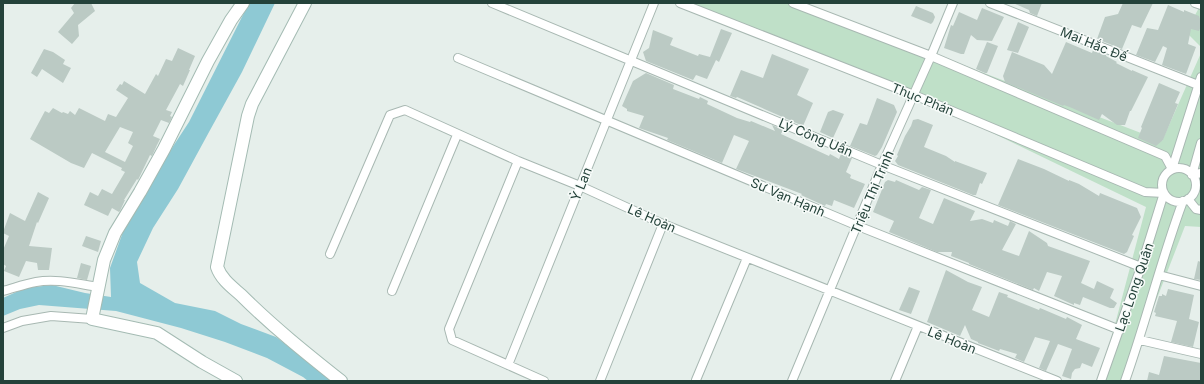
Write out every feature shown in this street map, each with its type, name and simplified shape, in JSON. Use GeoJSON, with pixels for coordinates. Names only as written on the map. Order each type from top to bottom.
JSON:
{"type":"FeatureCollection","features":[{"type":"Feature","properties":{"kind":"street"},"geometry":{"type":"LineString","coordinates":[[92,316],[104,260],[115,233],[164,149],[208,61],[231,20],[243,3]]}},
{"type":"Feature","properties":{"kind":"street"},"geometry":{"type":"LineString","coordinates":[[305,3],[252,104],[248,116],[217,268],[220,275],[252,306],[341,381]]}},
{"type":"Feature","properties":{"kind":"street","name":"Lý Công Uẩn"},"geometry":{"type":"LineString","coordinates":[[492,3],[882,165],[1142,267]]}},
{"type":"Feature","properties":{"kind":"street","name":"Ỷ Lan"},"geometry":{"type":"LineString","coordinates":[[508,365],[654,3]]}},
{"type":"Feature","properties":{"kind":"street","name":"Thục Phán"},"geometry":{"type":"LineString","coordinates":[[680,3],[914,95],[1145,192],[1164,193]]}},
{"type":"Feature","properties":{"kind":"street"},"geometry":{"type":"LineString","coordinates":[[793,3],[931,56],[1165,156],[1172,169]]}},
{"type":"Feature","properties":{"kind":"street","name":"Triệu Thị Trinh"},"geometry":{"type":"LineString","coordinates":[[792,381],[831,291],[882,165],[914,95],[953,3]]}},
{"type":"Feature","properties":{"kind":"street","name":"Mai Hắc Đế"},"geometry":{"type":"LineString","coordinates":[[990,3],[1200,81]]}},
{"type":"Feature","properties":{"kind":"street"},"geometry":{"type":"LineString","coordinates":[[1195,3],[1201,5]]}},
{"type":"Feature","properties":{"kind":"street","name":"Sư Vạn Hạnh"},"geometry":{"type":"LineString","coordinates":[[458,58],[858,226],[1120,330]]}},
{"type":"Feature","properties":{"kind":"street"},"geometry":{"type":"LineString","coordinates":[[1200,81],[1172,169],[1164,177],[1162,182],[1164,193],[1172,200],[1186,200],[1196,209],[1201,210]]}},
{"type":"Feature","properties":{"kind":"street","name":"Lê Hoàn"},"geometry":{"type":"LineString","coordinates":[[330,254],[390,115],[405,110],[457,135],[580,186],[663,224],[1057,381]]}},
{"type":"Feature","properties":{"kind":"street"},"geometry":{"type":"LineString","coordinates":[[392,291],[457,135]]}},
{"type":"Feature","properties":{"kind":"street"},"geometry":{"type":"LineString","coordinates":[[1186,200],[1195,190],[1196,185],[1192,174],[1201,143]]}},
{"type":"Feature","properties":{"kind":"street"},"geometry":{"type":"LineString","coordinates":[[518,161],[449,329],[452,340],[544,381]]}},
{"type":"Feature","properties":{"kind":"street"},"geometry":{"type":"LineString","coordinates":[[1172,169],[1183,169],[1192,174],[1201,173]]}},
{"type":"Feature","properties":{"kind":"street","name":"Lạc Long Quân"},"geometry":{"type":"LineString","coordinates":[[1101,381],[1142,267],[1164,193]]}},
{"type":"Feature","properties":{"kind":"street","name":"Lạc Long Quân"},"geometry":{"type":"LineString","coordinates":[[1125,381],[1140,340],[1159,275],[1186,200]]}},
{"type":"Feature","properties":{"kind":"street"},"geometry":{"type":"LineString","coordinates":[[600,381],[663,224]]}},
{"type":"Feature","properties":{"kind":"street"},"geometry":{"type":"LineString","coordinates":[[696,380],[747,258]]}},
{"type":"Feature","properties":{"kind":"street"},"geometry":{"type":"LineString","coordinates":[[1159,275],[1201,286]]}},
{"type":"Feature","properties":{"kind":"street"},"geometry":{"type":"LineString","coordinates":[[3,291],[37,282],[53,281],[68,282],[98,289]]}},
{"type":"Feature","properties":{"kind":"street"},"geometry":{"type":"LineString","coordinates":[[3,328],[22,321],[51,316],[92,316],[156,333],[202,362],[236,381]]}},
{"type":"Feature","properties":{"kind":"street"},"geometry":{"type":"LineString","coordinates":[[895,381],[918,326]]}},
{"type":"Feature","properties":{"kind":"street"},"geometry":{"type":"LineString","coordinates":[[1140,340],[1201,354]]}},
{"type":"Feature","properties":{"kind":"green space"},"geometry":{"type":"Polygon","coordinates":[[[680,3],[800,3],[1162,141],[1201,53],[1201,227],[1185,226],[1125,381],[1100,381],[1146,207],[914,95],[680,3]]]}},
{"type":"Feature","properties":{"kind":"green space"},"geometry":{"type":"Polygon","coordinates":[[[1201,4],[1201,47],[1186,32],[1201,4]]]}},
{"type":"Feature","properties":{"kind":"water"},"geometry":{"type":"Polygon","coordinates":[[[249,3],[275,3],[242,72],[178,189],[153,228],[137,262],[140,283],[175,303],[215,311],[241,324],[276,337],[335,381],[308,381],[267,358],[225,342],[181,328],[116,311],[39,305],[20,309],[3,316],[3,298],[25,288],[52,285],[85,293],[111,297],[110,268],[128,218],[189,122],[249,3]]]}},
{"type":"Feature","properties":{"kind":"building"},"geometry":{"type":"Polygon","coordinates":[[[75,3],[91,3],[95,11],[78,25],[79,36],[72,44],[58,32],[74,13],[71,8],[75,3]]]}},
{"type":"Feature","properties":{"kind":"building"},"geometry":{"type":"Polygon","coordinates":[[[1013,3],[1042,3],[1037,16],[1030,13],[1029,10],[1013,3]]]}},
{"type":"Feature","properties":{"kind":"building"},"geometry":{"type":"Polygon","coordinates":[[[1123,3],[1153,3],[1141,28],[1132,25],[1122,49],[1097,39],[1105,17],[1118,14],[1123,3]]]}},
{"type":"Feature","properties":{"kind":"building"},"geometry":{"type":"Polygon","coordinates":[[[1168,5],[1184,12],[1184,10],[1199,16],[1201,22],[1199,31],[1191,29],[1188,44],[1196,47],[1186,74],[1162,65],[1167,48],[1163,46],[1155,62],[1136,55],[1147,28],[1158,30],[1168,5]]]}},
{"type":"Feature","properties":{"kind":"building"},"geometry":{"type":"Polygon","coordinates":[[[916,6],[933,13],[935,17],[931,24],[911,16],[916,6]]]}},
{"type":"Feature","properties":{"kind":"building"},"geometry":{"type":"Polygon","coordinates":[[[982,8],[1004,17],[992,41],[977,40],[971,35],[964,54],[944,48],[951,25],[953,26],[959,12],[977,20],[982,8]]]}},
{"type":"Feature","properties":{"kind":"building"},"geometry":{"type":"Polygon","coordinates":[[[1018,22],[1029,27],[1018,53],[1007,50],[1018,22]]]}},
{"type":"Feature","properties":{"kind":"building"},"geometry":{"type":"Polygon","coordinates":[[[721,29],[732,33],[719,62],[716,60],[707,79],[696,75],[693,80],[646,61],[643,52],[649,48],[653,30],[673,38],[670,45],[698,56],[699,54],[710,57],[721,29]]]}},
{"type":"Feature","properties":{"kind":"building"},"geometry":{"type":"Polygon","coordinates":[[[987,42],[998,46],[987,73],[985,73],[976,69],[987,42]]]}},
{"type":"Feature","properties":{"kind":"building"},"geometry":{"type":"Polygon","coordinates":[[[1066,42],[1092,53],[1093,50],[1106,55],[1117,62],[1116,63],[1148,77],[1130,111],[1125,125],[1117,125],[1102,114],[1099,120],[1005,82],[1003,76],[1012,52],[1044,65],[1052,74],[1066,42]]]}},
{"type":"Feature","properties":{"kind":"building"},"geometry":{"type":"Polygon","coordinates":[[[178,48],[195,56],[183,86],[180,84],[166,110],[172,112],[170,116],[172,117],[169,123],[161,120],[153,136],[160,139],[152,156],[150,155],[138,180],[137,179],[124,200],[120,211],[119,212],[112,208],[108,216],[84,205],[90,192],[98,196],[102,189],[112,194],[125,172],[121,170],[122,168],[92,153],[84,168],[71,163],[30,139],[45,111],[49,113],[53,108],[62,113],[68,114],[70,111],[75,115],[79,108],[105,121],[108,114],[116,117],[128,98],[116,90],[120,84],[122,85],[124,81],[145,94],[156,74],[158,76],[166,59],[172,61],[178,48]],[[120,127],[105,152],[125,162],[133,146],[128,143],[133,132],[120,127]]]}},
{"type":"Feature","properties":{"kind":"building"},"geometry":{"type":"Polygon","coordinates":[[[44,49],[53,52],[65,60],[63,64],[71,68],[63,83],[42,69],[37,77],[31,73],[44,49]]]}},
{"type":"Feature","properties":{"kind":"building"},"geometry":{"type":"Polygon","coordinates":[[[772,54],[809,69],[797,95],[813,103],[803,126],[737,97],[730,96],[741,70],[763,78],[772,54]]]}},
{"type":"Feature","properties":{"kind":"building"},"geometry":{"type":"Polygon","coordinates":[[[646,73],[674,85],[673,89],[699,99],[700,97],[708,101],[707,104],[737,118],[751,121],[775,131],[772,125],[783,130],[781,134],[829,156],[830,154],[839,159],[841,154],[852,158],[846,172],[851,175],[850,178],[865,184],[854,208],[834,200],[832,206],[826,204],[825,206],[801,195],[802,194],[736,169],[749,141],[734,135],[722,163],[667,140],[668,138],[639,128],[644,116],[627,111],[627,109],[622,106],[633,81],[646,73]]]}},
{"type":"Feature","properties":{"kind":"building"},"geometry":{"type":"Polygon","coordinates":[[[1159,83],[1180,92],[1175,103],[1178,104],[1163,140],[1156,146],[1138,138],[1159,83]]]}},
{"type":"Feature","properties":{"kind":"building"},"geometry":{"type":"Polygon","coordinates":[[[877,98],[894,105],[897,112],[882,147],[875,156],[850,146],[860,123],[867,125],[877,98]]]}},
{"type":"Feature","properties":{"kind":"building"},"geometry":{"type":"Polygon","coordinates":[[[833,110],[844,114],[833,138],[820,132],[828,112],[833,110]]]}},
{"type":"Feature","properties":{"kind":"building"},"geometry":{"type":"Polygon","coordinates":[[[918,119],[933,125],[924,147],[946,156],[955,162],[987,173],[982,184],[980,183],[976,195],[898,165],[895,161],[905,136],[913,120],[918,119]]]}},
{"type":"Feature","properties":{"kind":"building"},"geometry":{"type":"Polygon","coordinates":[[[1018,159],[1079,184],[1099,196],[1100,193],[1137,208],[1141,217],[1132,235],[1134,236],[1127,252],[1124,254],[998,205],[1018,159]]]}},
{"type":"Feature","properties":{"kind":"building"},"geometry":{"type":"Polygon","coordinates":[[[888,180],[895,182],[896,180],[919,190],[922,187],[931,190],[919,218],[933,224],[944,198],[975,211],[970,221],[982,219],[993,223],[994,220],[1008,226],[1010,221],[1016,224],[1002,250],[1019,256],[1029,231],[1047,243],[1048,246],[1090,261],[1081,283],[1094,289],[1097,281],[1114,289],[1110,298],[1117,303],[1114,308],[1110,308],[1083,297],[1080,305],[1074,303],[1074,305],[1054,296],[1062,276],[1047,272],[1039,291],[1034,288],[1033,290],[951,256],[952,252],[937,252],[889,232],[894,221],[873,212],[885,182],[888,180]]]}},
{"type":"Feature","properties":{"kind":"building"},"geometry":{"type":"Polygon","coordinates":[[[38,192],[49,198],[38,223],[37,222],[29,246],[52,248],[49,270],[38,270],[37,263],[26,261],[19,277],[4,271],[6,266],[3,264],[3,250],[9,236],[3,232],[10,213],[25,221],[38,192]]]}},
{"type":"Feature","properties":{"kind":"building"},"geometry":{"type":"Polygon","coordinates":[[[86,236],[101,241],[98,252],[82,246],[86,236]]]}},
{"type":"Feature","properties":{"kind":"building"},"geometry":{"type":"Polygon","coordinates":[[[1198,261],[1201,262],[1201,280],[1194,279],[1198,261]]]}},
{"type":"Feature","properties":{"kind":"building"},"geometry":{"type":"Polygon","coordinates":[[[81,263],[91,266],[87,280],[77,278],[81,263]]]}},
{"type":"Feature","properties":{"kind":"building"},"geometry":{"type":"Polygon","coordinates":[[[946,270],[968,282],[982,287],[972,310],[989,317],[999,292],[1008,295],[1007,297],[1039,310],[1040,308],[1066,319],[1067,317],[1082,325],[1076,339],[1100,348],[1092,367],[1082,363],[1080,368],[1075,369],[1072,373],[1071,379],[1062,376],[1072,349],[1058,344],[1046,371],[1039,368],[1050,341],[1035,337],[1024,362],[1015,358],[1017,354],[1000,349],[999,351],[971,339],[965,325],[960,336],[927,322],[946,270]]]}},
{"type":"Feature","properties":{"kind":"building"},"geometry":{"type":"Polygon","coordinates":[[[909,287],[920,291],[911,314],[899,310],[909,287]]]}},
{"type":"Feature","properties":{"kind":"building"},"geometry":{"type":"Polygon","coordinates":[[[1168,289],[1194,295],[1189,319],[1199,322],[1193,347],[1171,342],[1177,321],[1155,316],[1156,313],[1154,312],[1159,296],[1162,296],[1162,294],[1166,296],[1168,289]]]}},
{"type":"Feature","properties":{"kind":"building"},"geometry":{"type":"Polygon","coordinates":[[[1164,356],[1201,363],[1201,381],[1147,381],[1149,372],[1159,375],[1164,356]]]}}]}
